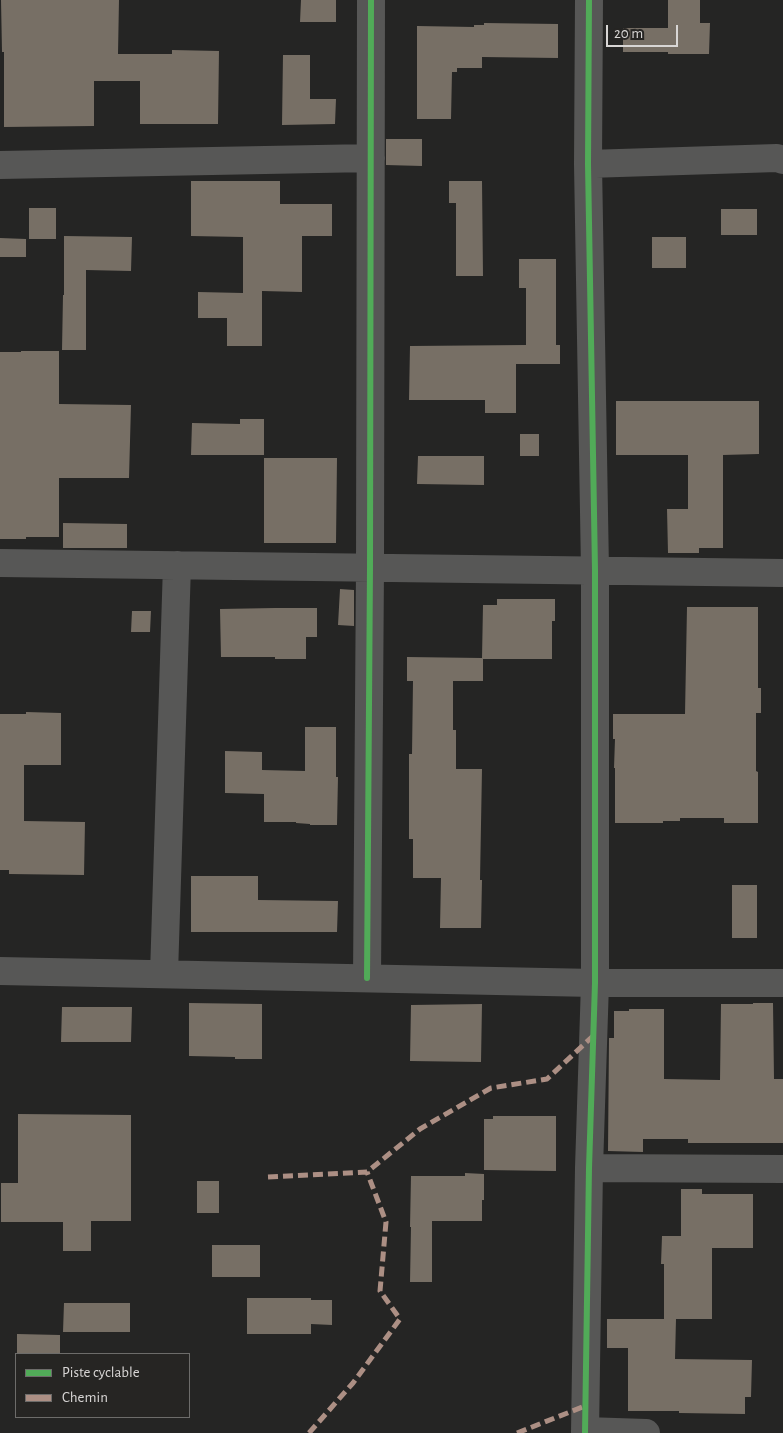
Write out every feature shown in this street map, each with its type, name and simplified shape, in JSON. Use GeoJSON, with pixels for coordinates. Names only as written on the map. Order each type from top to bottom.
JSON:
{"type":"FeatureCollection","features":[{"type":"Feature","properties":{"kind":"street"},"geometry":{"type":"LineString","coordinates":[[366,978],[370,568],[371,0]]}},
{"type":"Feature","properties":{"kind":"street"},"geometry":{"type":"LineString","coordinates":[[589,0],[588,164],[595,570],[595,983],[589,1168],[585,1432],[646,1433]]}},
{"type":"Feature","properties":{"kind":"street"},"geometry":{"type":"LineString","coordinates":[[0,165],[371,158]]}},
{"type":"Feature","properties":{"kind":"street"},"geometry":{"type":"LineString","coordinates":[[588,164],[777,158],[783,160]]}},
{"type":"Feature","properties":{"kind":"street"},"geometry":{"type":"LineString","coordinates":[[0,563],[783,573]]}},
{"type":"Feature","properties":{"kind":"street"},"geometry":{"type":"LineString","coordinates":[[164,974],[177,565]]}},
{"type":"Feature","properties":{"kind":"street"},"geometry":{"type":"LineString","coordinates":[[0,971],[595,983],[783,983]]}},
{"type":"Feature","properties":{"kind":"street"},"geometry":{"type":"LineString","coordinates":[[589,1168],[783,1169]]}},
{"type":"Feature","properties":{"kind":"building"},"geometry":{"type":"Polygon","coordinates":[[[1,0],[119,0],[118,54],[172,54],[172,50],[219,51],[218,124],[140,124],[140,81],[94,81],[94,126],[4,127],[4,52],[2,52],[1,0]]]}},
{"type":"Feature","properties":{"kind":"building"},"geometry":{"type":"Polygon","coordinates":[[[301,0],[336,0],[336,22],[300,22],[301,0]]]}},
{"type":"Feature","properties":{"kind":"building"},"geometry":{"type":"Polygon","coordinates":[[[668,0],[700,0],[700,23],[710,23],[709,54],[623,52],[623,28],[668,28],[668,0]]]}},
{"type":"Feature","properties":{"kind":"building"},"geometry":{"type":"Polygon","coordinates":[[[484,23],[558,24],[558,58],[482,57],[482,68],[457,68],[457,72],[452,72],[451,119],[417,119],[417,26],[474,27],[474,25],[484,25],[484,23]]]}},
{"type":"Feature","properties":{"kind":"building"},"geometry":{"type":"Polygon","coordinates":[[[283,55],[310,55],[310,99],[336,99],[335,124],[282,125],[283,55]]]}},
{"type":"Feature","properties":{"kind":"building"},"geometry":{"type":"Polygon","coordinates":[[[386,139],[422,139],[422,166],[386,165],[386,139]]]}},
{"type":"Feature","properties":{"kind":"building"},"geometry":{"type":"Polygon","coordinates":[[[191,181],[280,181],[280,204],[332,204],[332,236],[302,236],[302,292],[262,291],[262,346],[227,346],[227,318],[198,318],[198,292],[243,293],[243,237],[191,236],[191,181]]]}},
{"type":"Feature","properties":{"kind":"building"},"geometry":{"type":"Polygon","coordinates":[[[449,181],[482,181],[483,276],[456,276],[456,203],[449,203],[449,181]]]}},
{"type":"Feature","properties":{"kind":"building"},"geometry":{"type":"Polygon","coordinates":[[[29,208],[56,208],[56,239],[29,239],[29,208]]]}},
{"type":"Feature","properties":{"kind":"building"},"geometry":{"type":"Polygon","coordinates":[[[721,209],[757,209],[757,235],[721,235],[721,209]]]}},
{"type":"Feature","properties":{"kind":"building"},"geometry":{"type":"Polygon","coordinates":[[[64,236],[132,237],[131,271],[86,270],[86,350],[62,350],[64,236]]]}},
{"type":"Feature","properties":{"kind":"building"},"geometry":{"type":"Polygon","coordinates":[[[652,237],[686,237],[686,268],[652,268],[652,237]]]}},
{"type":"Feature","properties":{"kind":"building"},"geometry":{"type":"Polygon","coordinates":[[[0,238],[26,239],[26,257],[0,257],[0,238]]]}},
{"type":"Feature","properties":{"kind":"building"},"geometry":{"type":"Polygon","coordinates":[[[519,259],[556,259],[556,345],[560,345],[560,364],[516,364],[516,413],[485,413],[485,400],[409,400],[410,346],[526,345],[526,288],[519,288],[519,259]]]}},
{"type":"Feature","properties":{"kind":"building"},"geometry":{"type":"Polygon","coordinates":[[[59,351],[59,404],[131,405],[129,478],[59,478],[59,537],[0,539],[0,352],[59,351]]]}},
{"type":"Feature","properties":{"kind":"building"},"geometry":{"type":"Polygon","coordinates":[[[616,401],[759,401],[759,454],[723,455],[723,548],[699,548],[699,553],[668,553],[667,509],[688,509],[688,455],[616,455],[616,401]]]}},
{"type":"Feature","properties":{"kind":"building"},"geometry":{"type":"Polygon","coordinates":[[[240,419],[264,419],[264,455],[191,455],[192,423],[240,424],[240,419]]]}},
{"type":"Feature","properties":{"kind":"building"},"geometry":{"type":"Polygon","coordinates":[[[520,434],[539,434],[539,456],[520,456],[520,434]]]}},
{"type":"Feature","properties":{"kind":"building"},"geometry":{"type":"Polygon","coordinates":[[[418,456],[484,456],[484,485],[417,484],[418,456]]]}},
{"type":"Feature","properties":{"kind":"building"},"geometry":{"type":"Polygon","coordinates":[[[264,458],[337,458],[336,543],[264,543],[264,458]]]}},
{"type":"Feature","properties":{"kind":"building"},"geometry":{"type":"Polygon","coordinates":[[[63,523],[127,524],[127,548],[63,548],[63,523]]]}},
{"type":"Feature","properties":{"kind":"building"},"geometry":{"type":"Polygon","coordinates":[[[340,589],[354,590],[354,626],[338,625],[340,589]]]}},
{"type":"Feature","properties":{"kind":"building"},"geometry":{"type":"Polygon","coordinates":[[[497,599],[555,599],[555,621],[552,621],[552,659],[483,659],[483,681],[453,681],[453,730],[456,730],[456,769],[482,769],[481,928],[440,928],[441,878],[413,878],[413,839],[409,839],[409,754],[412,754],[413,681],[407,681],[407,657],[482,658],[483,605],[497,605],[497,599]]]}},
{"type":"Feature","properties":{"kind":"building"},"geometry":{"type":"Polygon","coordinates":[[[687,607],[758,607],[758,688],[761,688],[761,713],[756,713],[758,823],[724,823],[724,818],[680,818],[680,821],[663,821],[663,823],[615,823],[615,739],[613,739],[613,714],[685,714],[687,607]]]}},
{"type":"Feature","properties":{"kind":"building"},"geometry":{"type":"Polygon","coordinates":[[[317,608],[317,637],[306,637],[306,659],[221,657],[220,609],[317,608]]]}},
{"type":"Feature","properties":{"kind":"building"},"geometry":{"type":"Polygon","coordinates":[[[132,611],[151,611],[150,632],[131,632],[132,611]]]}},
{"type":"Feature","properties":{"kind":"building"},"geometry":{"type":"Polygon","coordinates":[[[26,712],[61,713],[61,765],[24,765],[24,821],[85,822],[84,875],[9,874],[9,870],[0,870],[0,714],[26,714],[26,712]]]}},
{"type":"Feature","properties":{"kind":"building"},"geometry":{"type":"Polygon","coordinates":[[[305,727],[336,727],[337,825],[264,822],[264,794],[225,793],[225,751],[262,752],[262,770],[305,771],[305,727]]]}},
{"type":"Feature","properties":{"kind":"building"},"geometry":{"type":"Polygon","coordinates":[[[191,876],[258,876],[258,900],[338,901],[337,932],[191,932],[191,876]]]}},
{"type":"Feature","properties":{"kind":"building"},"geometry":{"type":"Polygon","coordinates":[[[732,885],[757,885],[757,938],[732,938],[732,885]]]}},
{"type":"Feature","properties":{"kind":"building"},"geometry":{"type":"Polygon","coordinates":[[[189,1003],[262,1004],[262,1059],[189,1056],[189,1003]]]}},
{"type":"Feature","properties":{"kind":"building"},"geometry":{"type":"Polygon","coordinates":[[[773,1003],[774,1079],[783,1079],[783,1143],[688,1143],[688,1139],[643,1139],[643,1152],[608,1151],[609,1038],[614,1038],[614,1011],[664,1009],[664,1079],[720,1080],[721,1004],[773,1003]]]}},
{"type":"Feature","properties":{"kind":"building"},"geometry":{"type":"Polygon","coordinates":[[[482,1004],[481,1062],[410,1061],[411,1005],[482,1004]]]}},
{"type":"Feature","properties":{"kind":"building"},"geometry":{"type":"Polygon","coordinates":[[[62,1007],[132,1007],[131,1042],[61,1042],[62,1007]]]}},
{"type":"Feature","properties":{"kind":"building"},"geometry":{"type":"Polygon","coordinates":[[[18,1114],[131,1115],[131,1221],[91,1221],[91,1251],[63,1251],[63,1222],[1,1222],[1,1183],[18,1183],[18,1114]]]}},
{"type":"Feature","properties":{"kind":"building"},"geometry":{"type":"Polygon","coordinates":[[[493,1116],[556,1116],[556,1171],[484,1170],[484,1119],[493,1119],[493,1116]]]}},
{"type":"Feature","properties":{"kind":"building"},"geometry":{"type":"Polygon","coordinates":[[[465,1173],[484,1174],[482,1221],[432,1221],[432,1282],[410,1282],[411,1176],[465,1176],[465,1173]]]}},
{"type":"Feature","properties":{"kind":"building"},"geometry":{"type":"Polygon","coordinates":[[[197,1181],[219,1181],[219,1213],[197,1213],[197,1181]]]}},
{"type":"Feature","properties":{"kind":"building"},"geometry":{"type":"Polygon","coordinates":[[[681,1189],[702,1189],[702,1194],[753,1194],[753,1248],[712,1248],[712,1319],[664,1319],[664,1264],[661,1264],[662,1236],[681,1236],[681,1189]]]}},
{"type":"Feature","properties":{"kind":"building"},"geometry":{"type":"Polygon","coordinates":[[[212,1245],[260,1245],[260,1277],[212,1277],[212,1245]]]}},
{"type":"Feature","properties":{"kind":"building"},"geometry":{"type":"Polygon","coordinates":[[[247,1298],[311,1298],[311,1300],[332,1300],[332,1325],[311,1324],[311,1334],[247,1334],[247,1298]]]}},
{"type":"Feature","properties":{"kind":"building"},"geometry":{"type":"Polygon","coordinates":[[[64,1303],[130,1303],[130,1332],[63,1332],[64,1303]]]}},
{"type":"Feature","properties":{"kind":"building"},"geometry":{"type":"Polygon","coordinates":[[[607,1319],[676,1319],[675,1359],[752,1360],[751,1397],[745,1397],[745,1414],[628,1411],[628,1348],[607,1348],[607,1319]]]}},
{"type":"Feature","properties":{"kind":"building"},"geometry":{"type":"Polygon","coordinates":[[[17,1334],[60,1335],[60,1353],[17,1353],[17,1334]]]}},
{"type":"Feature","properties":{"kind":"marked path"},"geometry":{"type":"LineString","coordinates":[[268,1177],[367,1172],[420,1129],[491,1088],[547,1079],[593,1036]]}},
{"type":"Feature","properties":{"kind":"marked path"},"geometry":{"type":"LineString","coordinates":[[309,1433],[353,1383],[400,1319],[380,1291],[386,1222],[367,1172]]}},
{"type":"Feature","properties":{"kind":"marked path"},"geometry":{"type":"LineString","coordinates":[[517,1433],[585,1406]]}},
{"type":"Feature","properties":{"kind":"cycle path"},"geometry":{"type":"LineString","coordinates":[[367,978],[371,0]]}},
{"type":"Feature","properties":{"kind":"cycle path"},"geometry":{"type":"LineString","coordinates":[[585,1433],[589,1168],[595,983],[595,570],[588,164],[589,0]]}}]}
